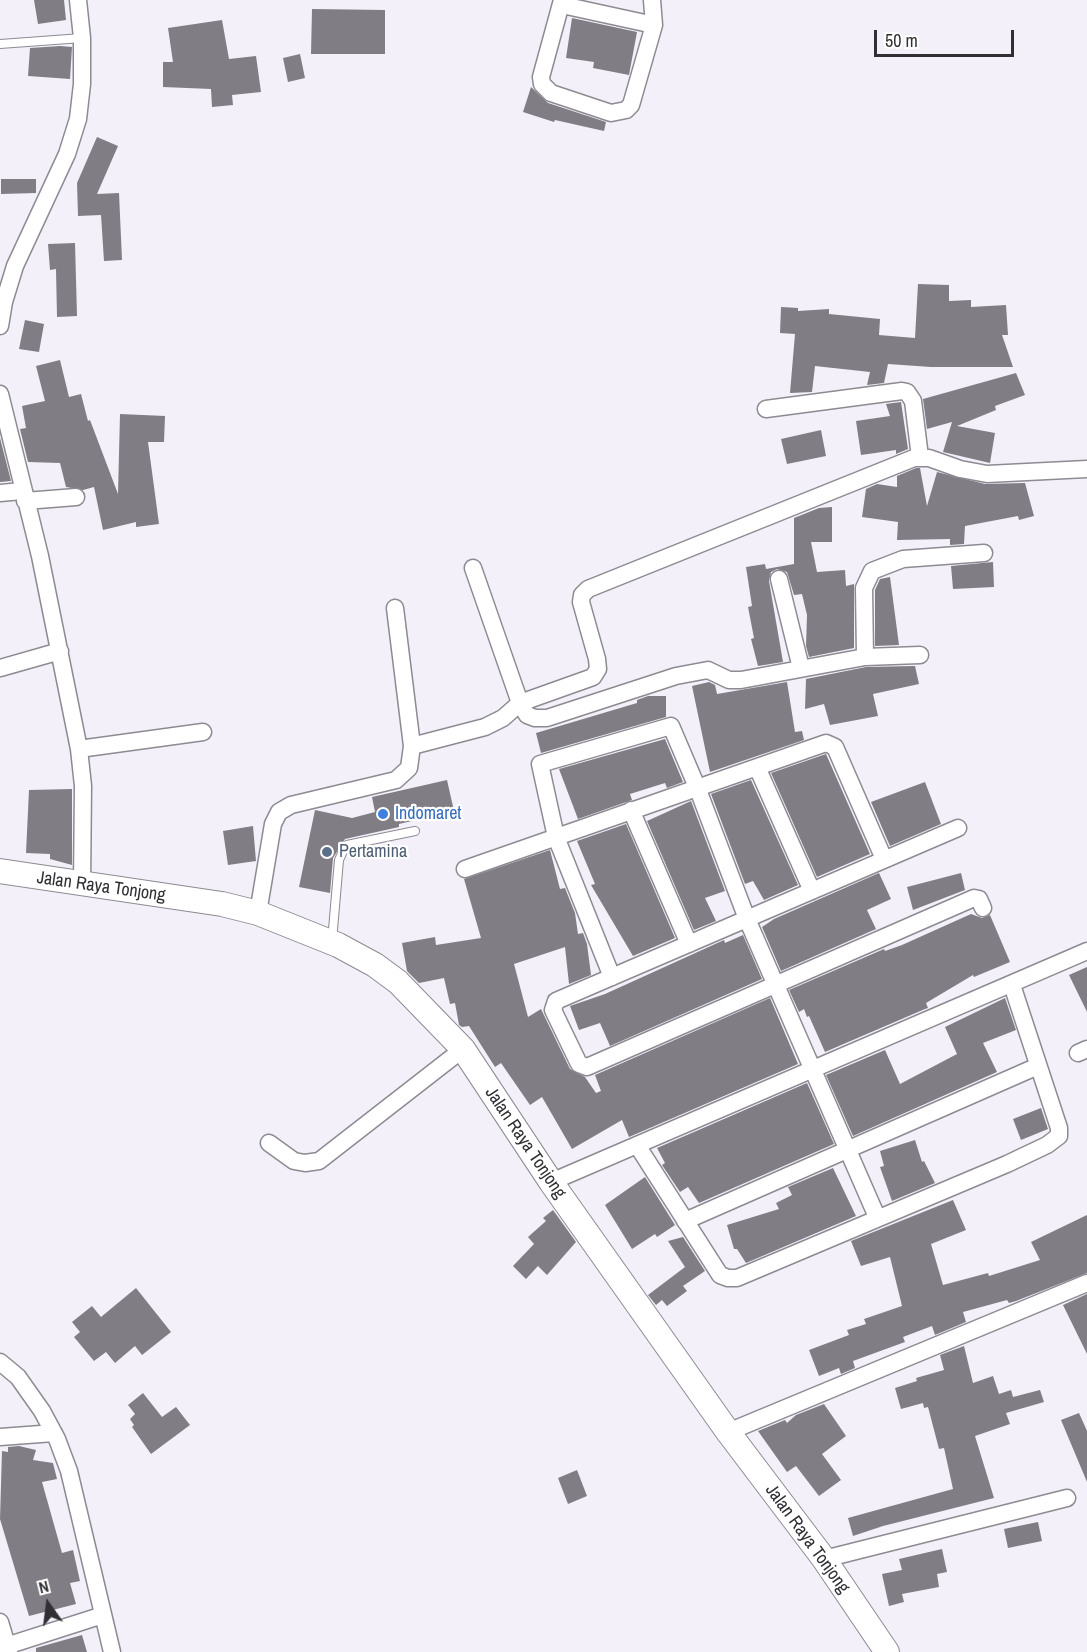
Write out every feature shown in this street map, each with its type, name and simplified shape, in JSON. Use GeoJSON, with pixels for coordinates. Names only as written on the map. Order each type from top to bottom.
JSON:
{"type":"FeatureCollection","features":[{"type":"Feature","properties":{"kind":"main road","name":"Jalan Raya Tonjong"},"geometry":{"type":"LineString","coordinates":[[0,872],[222,904],[258,913],[332,942],[375,965],[398,982],[463,1049],[551,1182],[728,1432],[824,1559],[886,1652]]}},
{"type":"Feature","properties":{"kind":"street"},"geometry":{"type":"LineString","coordinates":[[0,326],[4,302],[15,266],[67,154],[78,119],[82,84],[82,38],[78,0]]}},
{"type":"Feature","properties":{"kind":"street"},"geometry":{"type":"LineString","coordinates":[[652,0],[654,25],[631,105],[626,110],[611,113],[551,93],[542,84],[541,77],[562,3],[654,25]]}},
{"type":"Feature","properties":{"kind":"street"},"geometry":{"type":"LineString","coordinates":[[766,409],[902,391],[911,395],[913,401],[920,457]]}},
{"type":"Feature","properties":{"kind":"street"},"geometry":{"type":"LineString","coordinates":[[0,394],[40,556],[79,749],[83,786],[82,884]]}},
{"type":"Feature","properties":{"kind":"street"},"geometry":{"type":"LineString","coordinates":[[412,746],[485,728],[503,718],[520,703],[593,677],[598,669],[597,659],[581,602],[582,595],[588,589],[905,460],[920,457],[987,474],[1087,469]]}},
{"type":"Feature","properties":{"kind":"street"},"geometry":{"type":"LineString","coordinates":[[0,494],[76,497]]}},
{"type":"Feature","properties":{"kind":"street"},"geometry":{"type":"LineString","coordinates":[[865,657],[864,588],[872,571],[903,559],[984,553]]}},
{"type":"Feature","properties":{"kind":"street"},"geometry":{"type":"LineString","coordinates":[[472,568],[520,703],[527,715],[547,718],[676,676],[708,670],[729,680],[741,680],[865,657],[920,655]]}},
{"type":"Feature","properties":{"kind":"street"},"geometry":{"type":"LineString","coordinates":[[779,579],[801,668]]}},
{"type":"Feature","properties":{"kind":"street"},"geometry":{"type":"LineString","coordinates":[[258,913],[273,824],[279,812],[291,805],[396,780],[409,768],[412,746],[395,609]]}},
{"type":"Feature","properties":{"kind":"street"},"geometry":{"type":"LineString","coordinates":[[0,668],[60,651]]}},
{"type":"Feature","properties":{"kind":"street"},"geometry":{"type":"LineString","coordinates":[[612,977],[556,837],[540,769],[544,762],[671,726],[675,729],[747,919],[877,1217]]}},
{"type":"Feature","properties":{"kind":"street"},"geometry":{"type":"LineString","coordinates":[[79,749],[203,732]]}},
{"type":"Feature","properties":{"kind":"street"},"geometry":{"type":"LineString","coordinates":[[465,869],[697,787],[831,743],[884,860]]}},
{"type":"Feature","properties":{"kind":"street"},"geometry":{"type":"LineString","coordinates":[[757,767],[812,891]]}},
{"type":"Feature","properties":{"kind":"street"},"geometry":{"type":"LineString","coordinates":[[631,810],[689,944]]}},
{"type":"Feature","properties":{"kind":"street"},"geometry":{"type":"LineString","coordinates":[[958,828],[556,1001],[553,1006],[563,1032],[582,1067],[974,898],[979,898],[983,908]]}},
{"type":"Feature","properties":{"kind":"street"},"geometry":{"type":"LineString","coordinates":[[551,1182],[1087,951]]}},
{"type":"Feature","properties":{"kind":"street"},"geometry":{"type":"LineString","coordinates":[[637,1145],[720,1275],[728,1278],[737,1278],[1007,1164],[1059,1136],[1058,1125],[1012,985]]}},
{"type":"Feature","properties":{"kind":"street"},"geometry":{"type":"LineString","coordinates":[[269,1143],[294,1161],[305,1163],[319,1161],[463,1049]]}},
{"type":"Feature","properties":{"kind":"street"},"geometry":{"type":"LineString","coordinates":[[685,1221],[1038,1066]]}},
{"type":"Feature","properties":{"kind":"street"},"geometry":{"type":"LineString","coordinates":[[728,1432],[1087,1283]]}},
{"type":"Feature","properties":{"kind":"street"},"geometry":{"type":"LineString","coordinates":[[0,1362],[18,1377],[54,1433],[69,1471],[112,1652]]}},
{"type":"Feature","properties":{"kind":"street"},"geometry":{"type":"LineString","coordinates":[[0,1437],[54,1433]]}},
{"type":"Feature","properties":{"kind":"street"},"geometry":{"type":"LineString","coordinates":[[824,1559],[1066,1498]]}},
{"type":"Feature","properties":{"kind":"street"},"geometry":{"type":"LineString","coordinates":[[0,1622],[6,1649],[103,1615]]}},
{"type":"Feature","properties":{"kind":"lane"},"geometry":{"type":"LineString","coordinates":[[0,44],[82,38]]}},
{"type":"Feature","properties":{"kind":"lane"},"geometry":{"type":"LineString","coordinates":[[332,942],[339,860],[344,849],[347,845],[415,831]]}},
{"type":"Feature","properties":{"kind":"building"},"geometry":{"type":"Polygon","coordinates":[[[34,0],[64,0],[66,20],[38,24],[34,0]]]}},
{"type":"Feature","properties":{"kind":"building"},"geometry":{"type":"Polygon","coordinates":[[[312,9],[385,10],[385,54],[311,54],[312,9]]]}},
{"type":"Feature","properties":{"kind":"building"},"geometry":{"type":"Polygon","coordinates":[[[572,18],[637,32],[629,75],[593,68],[594,62],[566,58],[572,18]]]}},
{"type":"Feature","properties":{"kind":"building"},"geometry":{"type":"Polygon","coordinates":[[[222,20],[229,59],[256,56],[261,92],[232,95],[233,105],[212,107],[211,89],[163,87],[163,62],[173,62],[168,28],[222,20]]]}},
{"type":"Feature","properties":{"kind":"building"},"geometry":{"type":"Polygon","coordinates":[[[72,47],[70,79],[28,76],[30,48],[72,47]]]}},
{"type":"Feature","properties":{"kind":"building"},"geometry":{"type":"Polygon","coordinates":[[[300,54],[305,78],[288,82],[283,58],[300,54]]]}},
{"type":"Feature","properties":{"kind":"building"},"geometry":{"type":"Polygon","coordinates":[[[531,87],[548,103],[606,122],[604,131],[555,120],[554,122],[523,112],[531,87]]]}},
{"type":"Feature","properties":{"kind":"building"},"geometry":{"type":"Polygon","coordinates":[[[97,137],[118,146],[97,194],[119,193],[122,260],[104,261],[101,215],[78,216],[77,183],[97,137]]]}},
{"type":"Feature","properties":{"kind":"building"},"geometry":{"type":"Polygon","coordinates":[[[1,179],[36,179],[36,193],[1,194],[1,179]]]}},
{"type":"Feature","properties":{"kind":"building"},"geometry":{"type":"Polygon","coordinates":[[[75,243],[77,316],[57,317],[56,269],[50,270],[48,244],[75,243]]]}},
{"type":"Feature","properties":{"kind":"building"},"geometry":{"type":"Polygon","coordinates":[[[918,284],[949,285],[949,301],[971,300],[971,307],[1006,305],[1008,335],[1002,335],[1013,367],[931,367],[888,364],[884,383],[867,385],[870,372],[815,366],[812,392],[790,393],[795,334],[780,333],[781,307],[798,308],[798,311],[829,309],[829,314],[880,319],[879,335],[915,338],[918,284]]]}},
{"type":"Feature","properties":{"kind":"building"},"geometry":{"type":"Polygon","coordinates":[[[25,320],[44,324],[39,352],[19,349],[25,320]]]}},
{"type":"Feature","properties":{"kind":"building"},"geometry":{"type":"Polygon","coordinates":[[[60,360],[69,397],[81,394],[88,421],[90,420],[118,494],[120,414],[165,416],[164,442],[148,442],[159,524],[136,527],[136,522],[103,530],[94,487],[83,490],[66,487],[60,463],[28,462],[20,429],[26,428],[22,406],[45,401],[36,366],[60,360]]]}},
{"type":"Feature","properties":{"kind":"building"},"geometry":{"type":"Polygon","coordinates":[[[1016,373],[1025,395],[995,406],[996,410],[957,426],[995,433],[990,463],[943,452],[952,422],[927,429],[923,399],[1016,373]]]}},
{"type":"Feature","properties":{"kind":"building"},"geometry":{"type":"Polygon","coordinates":[[[901,402],[908,449],[896,454],[896,450],[861,455],[856,421],[890,416],[886,404],[901,402]]]}},
{"type":"Feature","properties":{"kind":"building"},"geometry":{"type":"Polygon","coordinates":[[[821,430],[826,456],[787,464],[781,439],[821,430]]]}},
{"type":"Feature","properties":{"kind":"building"},"geometry":{"type":"Polygon","coordinates":[[[0,438],[11,481],[0,482],[0,438]]]}},
{"type":"Feature","properties":{"kind":"building"},"geometry":{"type":"Polygon","coordinates":[[[920,468],[927,506],[937,472],[985,484],[1025,483],[1034,516],[1019,520],[1018,516],[965,526],[964,544],[950,545],[950,539],[897,540],[898,522],[862,517],[866,489],[877,484],[897,487],[897,476],[920,468]]]}},
{"type":"Feature","properties":{"kind":"building"},"geometry":{"type":"Polygon","coordinates":[[[832,507],[832,542],[811,542],[817,572],[845,570],[846,586],[854,584],[854,648],[809,657],[806,646],[807,615],[802,594],[794,595],[787,572],[777,569],[771,572],[769,581],[783,662],[758,666],[751,639],[754,638],[748,607],[752,606],[746,567],[765,564],[766,569],[794,564],[794,518],[819,508],[832,507]]]}},
{"type":"Feature","properties":{"kind":"building"},"geometry":{"type":"Polygon","coordinates":[[[993,562],[994,587],[953,589],[951,566],[993,562]]]}},
{"type":"Feature","properties":{"kind":"building"},"geometry":{"type":"Polygon","coordinates":[[[890,577],[899,645],[875,646],[875,590],[880,579],[890,577]]]}},
{"type":"Feature","properties":{"kind":"building"},"geometry":{"type":"Polygon","coordinates":[[[915,666],[919,684],[873,694],[878,716],[830,725],[824,704],[805,709],[806,679],[866,667],[915,666]]]}},
{"type":"Feature","properties":{"kind":"building"},"geometry":{"type":"Polygon","coordinates":[[[709,682],[715,685],[717,694],[787,682],[795,732],[802,731],[804,740],[710,772],[692,686],[709,682]]]}},
{"type":"Feature","properties":{"kind":"building"},"geometry":{"type":"Polygon","coordinates":[[[648,696],[666,696],[666,717],[541,753],[536,733],[637,703],[637,700],[648,696]]]}},
{"type":"Feature","properties":{"kind":"building"},"geometry":{"type":"Polygon","coordinates":[[[665,739],[683,782],[667,788],[665,783],[630,794],[632,800],[578,819],[559,769],[665,739]]]}},
{"type":"Feature","properties":{"kind":"building"},"geometry":{"type":"Polygon","coordinates":[[[826,754],[870,854],[817,877],[771,773],[826,754]]]}},
{"type":"Feature","properties":{"kind":"building"},"geometry":{"type":"Polygon","coordinates":[[[447,780],[454,811],[399,824],[399,827],[345,839],[333,858],[330,893],[299,887],[315,810],[352,818],[375,812],[372,797],[447,780]]]}},
{"type":"Feature","properties":{"kind":"building"},"geometry":{"type":"Polygon","coordinates":[[[751,780],[798,885],[764,900],[753,881],[745,884],[711,794],[751,780]]]}},
{"type":"Feature","properties":{"kind":"building"},"geometry":{"type":"Polygon","coordinates":[[[925,782],[941,824],[890,846],[871,802],[925,782]]]}},
{"type":"Feature","properties":{"kind":"building"},"geometry":{"type":"Polygon","coordinates":[[[72,789],[72,865],[50,859],[50,854],[26,853],[29,790],[72,789]]]}},
{"type":"Feature","properties":{"kind":"building"},"geometry":{"type":"Polygon","coordinates":[[[691,801],[725,891],[705,898],[716,921],[694,930],[647,821],[691,801]]]}},
{"type":"Feature","properties":{"kind":"building"},"geometry":{"type":"Polygon","coordinates":[[[626,824],[675,938],[633,956],[591,885],[595,884],[577,841],[626,824]]]}},
{"type":"Feature","properties":{"kind":"building"},"geometry":{"type":"Polygon","coordinates":[[[253,826],[256,861],[228,865],[223,831],[253,826]]]}},
{"type":"Feature","properties":{"kind":"building"},"geometry":{"type":"Polygon","coordinates":[[[550,850],[560,889],[565,888],[575,913],[578,934],[583,933],[587,944],[591,975],[569,984],[565,947],[514,964],[528,1017],[541,1009],[570,1069],[585,1077],[596,1093],[601,1091],[595,1075],[770,998],[798,1064],[629,1137],[622,1120],[572,1149],[542,1097],[530,1105],[501,1063],[495,1067],[469,1026],[459,1025],[455,1003],[450,1004],[444,978],[419,983],[407,971],[402,943],[435,937],[436,945],[481,938],[464,879],[550,850]]]}},
{"type":"Feature","properties":{"kind":"building"},"geometry":{"type":"Polygon","coordinates":[[[879,873],[891,899],[867,910],[876,929],[781,971],[762,927],[774,919],[879,873]]]}},
{"type":"Feature","properties":{"kind":"building"},"geometry":{"type":"Polygon","coordinates":[[[961,873],[965,890],[913,910],[907,887],[961,873]]]}},
{"type":"Feature","properties":{"kind":"building"},"geometry":{"type":"Polygon","coordinates":[[[971,914],[982,918],[990,915],[1010,962],[974,977],[973,975],[926,1003],[928,1008],[825,1052],[809,1016],[807,1017],[804,1009],[799,1012],[789,990],[884,949],[885,951],[902,945],[971,914]]]}},
{"type":"Feature","properties":{"kind":"building"},"geometry":{"type":"Polygon","coordinates":[[[743,935],[762,979],[610,1046],[600,1023],[579,1030],[570,1006],[605,994],[724,940],[725,943],[743,935]]]}},
{"type":"Feature","properties":{"kind":"building"},"geometry":{"type":"Polygon","coordinates":[[[1087,967],[1087,1012],[1069,975],[1087,967]]]}},
{"type":"Feature","properties":{"kind":"building"},"geometry":{"type":"Polygon","coordinates":[[[1005,998],[1016,1030],[983,1043],[997,1072],[853,1136],[826,1075],[885,1050],[900,1084],[957,1054],[945,1027],[1005,998]]]}},
{"type":"Feature","properties":{"kind":"building"},"geometry":{"type":"Polygon","coordinates":[[[807,1083],[834,1144],[699,1203],[688,1187],[680,1192],[662,1165],[665,1163],[657,1148],[807,1083]]]}},
{"type":"Feature","properties":{"kind":"building"},"geometry":{"type":"Polygon","coordinates":[[[1041,1108],[1048,1129],[1021,1140],[1013,1119],[1041,1108]]]}},
{"type":"Feature","properties":{"kind":"building"},"geometry":{"type":"Polygon","coordinates":[[[915,1140],[922,1162],[924,1161],[935,1183],[892,1201],[880,1167],[884,1166],[880,1151],[915,1140]]]}},
{"type":"Feature","properties":{"kind":"building"},"geometry":{"type":"Polygon","coordinates":[[[833,1168],[856,1216],[746,1263],[737,1249],[734,1249],[727,1225],[779,1209],[776,1203],[792,1195],[788,1187],[833,1168]]]}},
{"type":"Feature","properties":{"kind":"building"},"geometry":{"type":"Polygon","coordinates":[[[645,1177],[675,1225],[657,1237],[655,1234],[632,1249],[605,1205],[645,1177]]]}},
{"type":"Feature","properties":{"kind":"building"},"geometry":{"type":"Polygon","coordinates":[[[953,1200],[966,1230],[931,1244],[943,1285],[988,1273],[989,1276],[1040,1260],[1031,1242],[1087,1215],[1087,1273],[1016,1301],[1009,1303],[1007,1300],[963,1312],[966,1322],[935,1335],[932,1326],[903,1337],[905,1342],[853,1361],[855,1368],[841,1374],[839,1368],[819,1376],[809,1350],[849,1335],[847,1330],[866,1324],[864,1319],[902,1306],[890,1257],[861,1266],[851,1241],[953,1200]]]}},
{"type":"Feature","properties":{"kind":"building"},"geometry":{"type":"Polygon","coordinates":[[[553,1210],[576,1242],[547,1275],[538,1266],[526,1279],[513,1266],[534,1244],[528,1237],[546,1221],[543,1218],[553,1210]]]}},
{"type":"Feature","properties":{"kind":"building"},"geometry":{"type":"Polygon","coordinates":[[[683,1237],[705,1271],[683,1286],[687,1291],[667,1306],[662,1300],[656,1305],[648,1295],[685,1267],[668,1241],[683,1237]]]}},
{"type":"Feature","properties":{"kind":"building"},"geometry":{"type":"Polygon","coordinates":[[[136,1288],[171,1332],[142,1355],[135,1346],[115,1363],[106,1352],[94,1361],[74,1337],[80,1332],[72,1322],[92,1306],[101,1317],[136,1288]]]}},
{"type":"Feature","properties":{"kind":"building"},"geometry":{"type":"Polygon","coordinates":[[[1087,1294],[1087,1354],[1063,1305],[1087,1294]]]}},
{"type":"Feature","properties":{"kind":"building"},"geometry":{"type":"Polygon","coordinates":[[[964,1346],[973,1383],[993,1376],[999,1394],[1011,1390],[1013,1397],[1040,1390],[1044,1402],[1006,1413],[1010,1424],[975,1436],[994,1498],[883,1526],[853,1536],[848,1518],[953,1489],[944,1448],[939,1449],[928,1407],[924,1408],[923,1403],[901,1409],[895,1388],[917,1381],[916,1378],[944,1370],[940,1355],[964,1346]]]}},
{"type":"Feature","properties":{"kind":"building"},"geometry":{"type":"Polygon","coordinates":[[[143,1393],[162,1417],[176,1407],[190,1425],[151,1454],[132,1427],[134,1425],[130,1419],[135,1414],[128,1405],[143,1393]]]}},
{"type":"Feature","properties":{"kind":"building"},"geometry":{"type":"Polygon","coordinates":[[[824,1404],[846,1436],[822,1454],[841,1480],[819,1496],[796,1466],[787,1472],[758,1431],[785,1420],[787,1423],[796,1415],[824,1404]]]}},
{"type":"Feature","properties":{"kind":"building"},"geometry":{"type":"Polygon","coordinates":[[[1079,1413],[1087,1431],[1087,1482],[1061,1420],[1079,1413]]]}},
{"type":"Feature","properties":{"kind":"building"},"geometry":{"type":"Polygon","coordinates":[[[19,1446],[36,1450],[33,1460],[53,1463],[57,1479],[42,1482],[62,1553],[73,1550],[80,1581],[70,1583],[76,1604],[29,1616],[0,1519],[2,1451],[8,1452],[8,1447],[19,1446]]]}},
{"type":"Feature","properties":{"kind":"building"},"geometry":{"type":"Polygon","coordinates":[[[577,1470],[587,1496],[568,1504],[558,1478],[577,1470]]]}},
{"type":"Feature","properties":{"kind":"building"},"geometry":{"type":"Polygon","coordinates":[[[1038,1522],[1042,1541],[1008,1548],[1004,1529],[1038,1522]]]}},
{"type":"Feature","properties":{"kind":"building"},"geometry":{"type":"Polygon","coordinates":[[[942,1549],[947,1572],[937,1574],[939,1587],[902,1594],[904,1602],[889,1606],[882,1574],[902,1570],[899,1559],[942,1549]]]}},
{"type":"Feature","properties":{"kind":"building"},"geometry":{"type":"Polygon","coordinates":[[[82,1635],[87,1652],[36,1652],[36,1648],[82,1635]]]}},
{"type":"Feature","properties":{"kind":"place","name":"Indomaret"},"geometry":{"type":"Point","coordinates":[383,814]}},
{"type":"Feature","properties":{"kind":"place","name":"Pertamina"},"geometry":{"type":"Point","coordinates":[327,852]}}]}
